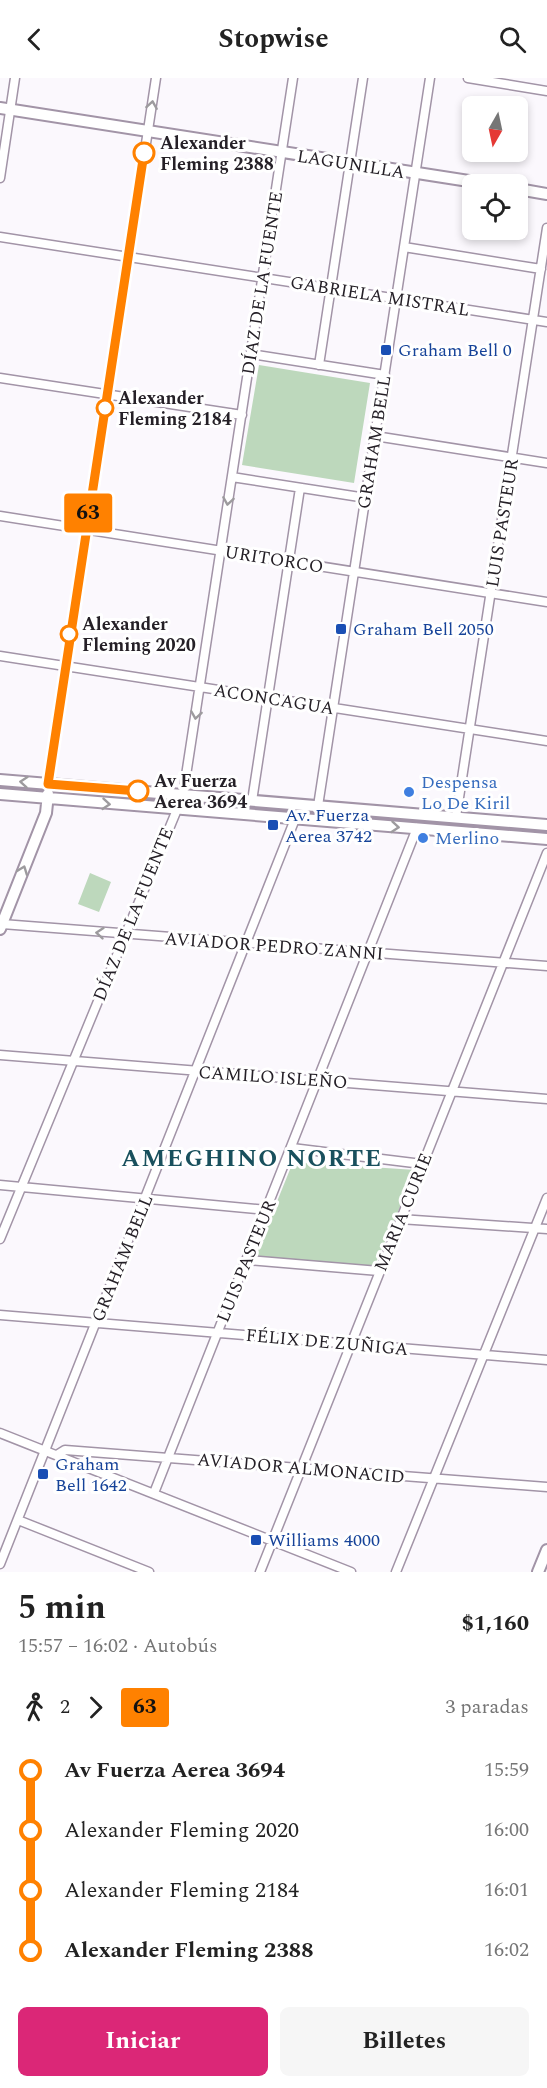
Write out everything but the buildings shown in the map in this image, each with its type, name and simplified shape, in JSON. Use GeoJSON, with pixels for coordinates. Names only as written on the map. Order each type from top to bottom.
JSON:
{"type":"FeatureCollection","features":[{"type":"Feature","properties":{"kind":"main road","name":"LAGUNILLA"},"geometry":{"type":"LineString","coordinates":[[5,109],[462,180]]}},
{"type":"Feature","properties":{"kind":"main road"},"geometry":{"type":"LineString","coordinates":[[528,191],[547,194]]}},
{"type":"Feature","properties":{"kind":"main road"},"geometry":{"type":"LineString","coordinates":[[0,780],[547,825]]}},
{"type":"Feature","properties":{"kind":"main road"},"geometry":{"type":"LineString","coordinates":[[1,927],[46,813],[48,784]]}},
{"type":"Feature","properties":{"kind":"main road"},"geometry":{"type":"LineString","coordinates":[[0,794],[547,839]]}},
{"type":"Feature","properties":{"kind":"main road"},"geometry":{"type":"LineString","coordinates":[[538,1572],[547,1550]]}},
{"type":"Feature","properties":{"kind":"street"},"geometry":{"type":"LineString","coordinates":[[0,178],[5,109],[15,78]]}},
{"type":"Feature","properties":{"kind":"street"},"geometry":{"type":"LineString","coordinates":[[48,784],[64,666],[156,78]]}},
{"type":"Feature","properties":{"kind":"street","name":"DÍAZ DE LA FUENTE"},"geometry":{"type":"LineString","coordinates":[[0,1239],[183,795],[293,78]]}},
{"type":"Feature","properties":{"kind":"street"},"geometry":{"type":"LineString","coordinates":[[319,365],[363,78]]}},
{"type":"Feature","properties":{"kind":"street","name":"GRAHAM BELL"},"geometry":{"type":"LineString","coordinates":[[318,806],[430,78]]}},
{"type":"Feature","properties":{"kind":"street"},"geometry":{"type":"LineString","coordinates":[[468,78],[547,91]]}},
{"type":"Feature","properties":{"kind":"street","name":"LUIS PASTEUR"},"geometry":{"type":"LineString","coordinates":[[456,817],[547,228]]}},
{"type":"Feature","properties":{"kind":"street","name":"GABRIELA MISTRAL"},"geometry":{"type":"LineString","coordinates":[[0,237],[547,322]]}},
{"type":"Feature","properties":{"kind":"street"},"geometry":{"type":"LineString","coordinates":[[404,248],[541,269]]}},
{"type":"Feature","properties":{"kind":"street"},"geometry":{"type":"LineString","coordinates":[[251,354],[385,375]]}},
{"type":"Feature","properties":{"kind":"street"},"geometry":{"type":"LineString","coordinates":[[0,378],[242,415]]}},
{"type":"Feature","properties":{"kind":"street"},"geometry":{"type":"LineString","coordinates":[[375,436],[547,463]]}},
{"type":"Feature","properties":{"kind":"street"},"geometry":{"type":"LineString","coordinates":[[232,477],[366,498]]}},
{"type":"Feature","properties":{"kind":"street"},"geometry":{"type":"LineString","coordinates":[[252,801],[300,488]]}},
{"type":"Feature","properties":{"kind":"street","name":"URITORCO"},"geometry":{"type":"LineString","coordinates":[[0,516],[547,602]]}},
{"type":"Feature","properties":{"kind":"street","name":"ACONCAGUA"},"geometry":{"type":"LineString","coordinates":[[0,656],[547,741]]}},
{"type":"Feature","properties":{"kind":"street","name":"GRAHAM BELL"},"geometry":{"type":"LineString","coordinates":[[0,1564],[295,819]]}},
{"type":"Feature","properties":{"kind":"street","name":"LUIS PASTEUR"},"geometry":{"type":"LineString","coordinates":[[154,1493],[370,953],[417,828]]}},
{"type":"Feature","properties":{"kind":"street","name":"MARIA CURIE"},"geometry":{"type":"LineString","coordinates":[[260,1572],[547,853]]}},
{"type":"Feature","properties":{"kind":"street","name":"AVIADOR PEDRO ZANNI"},"geometry":{"type":"LineString","coordinates":[[1,927],[547,966]]}},
{"type":"Feature","properties":{"kind":"street","name":"CAMILO ISLEÑO"},"geometry":{"type":"LineString","coordinates":[[0,1054],[547,1099]]}},
{"type":"Feature","properties":{"kind":"street"},"geometry":{"type":"LineString","coordinates":[[292,1148],[422,1164]]}},
{"type":"Feature","properties":{"kind":"street"},"geometry":{"type":"LineString","coordinates":[[0,1185],[267,1210]]}},
{"type":"Feature","properties":{"kind":"street"},"geometry":{"type":"LineString","coordinates":[[396,1572],[547,1198]]}},
{"type":"Feature","properties":{"kind":"street"},"geometry":{"type":"LineString","coordinates":[[400,1219],[547,1229]]}},
{"type":"Feature","properties":{"kind":"street"},"geometry":{"type":"LineString","coordinates":[[247,1260],[379,1271]]}},
{"type":"Feature","properties":{"kind":"street","name":"FÉLIX DE ZUÑIGA"},"geometry":{"type":"LineString","coordinates":[[0,1315],[547,1360]]}},
{"type":"Feature","properties":{"kind":"street"},"geometry":{"type":"LineString","coordinates":[[0,1433],[351,1572]]}},
{"type":"Feature","properties":{"kind":"street","name":"AVIADOR ALMONACID"},"geometry":{"type":"LineString","coordinates":[[57,1455],[64,1450],[547,1487]]}},
{"type":"Feature","properties":{"kind":"street"},"geometry":{"type":"LineString","coordinates":[[18,1520],[148,1572]]}},
{"type":"Feature","properties":{"kind":"green space"},"geometry":{"type":"Polygon","coordinates":[[[259,365],[370,383],[354,483],[242,465],[259,365]]]}},
{"type":"Feature","properties":{"kind":"green space"},"geometry":{"type":"Polygon","coordinates":[[[90,873],[111,882],[99,912],[78,904],[90,873]]]}},
{"type":"Feature","properties":{"kind":"green space"},"geometry":{"type":"Polygon","coordinates":[[[293,1162],[416,1170],[374,1267],[255,1256],[293,1162]]]}},
{"type":"Feature","properties":{"kind":"bus line","name":"63"},"geometry":{"type":"LineString","coordinates":[[138,791],[48,784],[144,153]]}},
{"type":"Feature","properties":{"kind":"place","name":"Alexander Fleming 2388"},"geometry":{"type":"Point","coordinates":[144,153]}},
{"type":"Feature","properties":{"kind":"place","name":"Graham Bell 0"},"geometry":{"type":"Point","coordinates":[386,350]}},
{"type":"Feature","properties":{"kind":"place","name":"Alexander Fleming 2184"},"geometry":{"type":"Point","coordinates":[105,408]}},
{"type":"Feature","properties":{"kind":"place","name":"Graham Bell 2050"},"geometry":{"type":"Point","coordinates":[341,629]}},
{"type":"Feature","properties":{"kind":"place","name":"Alexander Fleming 2020"},"geometry":{"type":"Point","coordinates":[69,634]}},
{"type":"Feature","properties":{"kind":"place","name":"Av Fuerza Aerea 3694"},"geometry":{"type":"Point","coordinates":[138,791]}},
{"type":"Feature","properties":{"kind":"place","name":"Despensa Lo De Kiril"},"geometry":{"type":"Point","coordinates":[409,792]}},
{"type":"Feature","properties":{"kind":"place","name":"Av. Fuerza Aerea 3742"},"geometry":{"type":"Point","coordinates":[273,825]}},
{"type":"Feature","properties":{"kind":"place","name":"Merlino"},"geometry":{"type":"Point","coordinates":[423,838]}},
{"type":"Feature","properties":{"kind":"place","name":"Graham Bell 1642"},"geometry":{"type":"Point","coordinates":[43,1474]}},
{"type":"Feature","properties":{"kind":"place","name":"Williams 4000"},"geometry":{"type":"Point","coordinates":[256,1540]}},
{"type":"Feature","properties":{"kind":"district","name":"AMEGHINO NORTE"},"geometry":{"type":"Point","coordinates":[252,1158]}}]}
